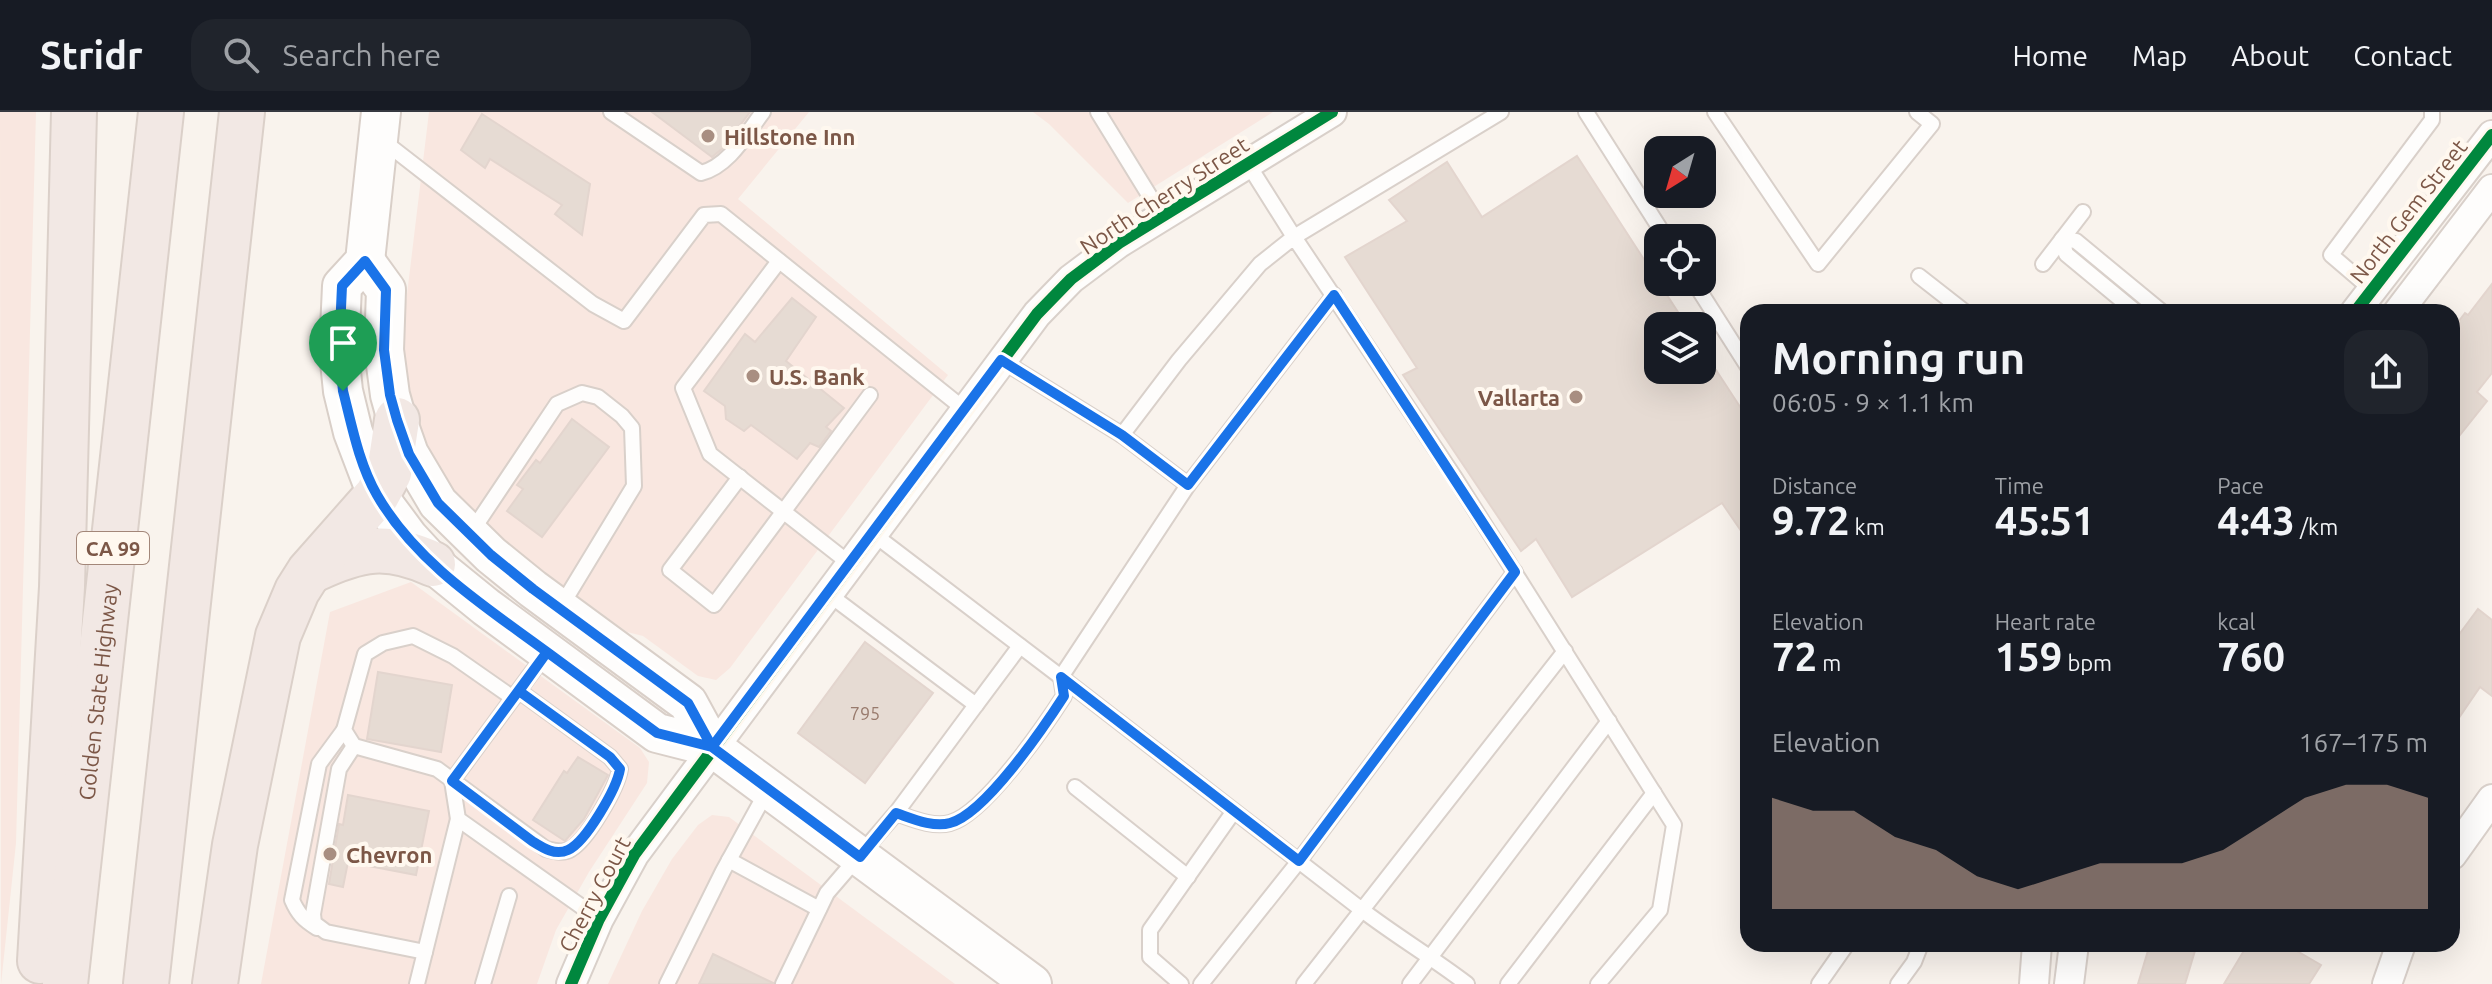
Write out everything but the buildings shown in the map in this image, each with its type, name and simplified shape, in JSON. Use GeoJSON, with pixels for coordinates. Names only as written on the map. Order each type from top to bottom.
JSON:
{"type":"FeatureCollection","features":[{"type":"Feature","properties":{"kind":"highway"},"geometry":{"type":"LineString","coordinates":[[38,984],[62,587],[74,112]]}},
{"type":"Feature","properties":{"kind":"highway","name":"Golden State Highway"},"geometry":{"type":"LineString","coordinates":[[65,984],[161,112]]}},
{"type":"Feature","properties":{"kind":"highway"},"geometry":{"type":"LineString","coordinates":[[146,984],[242,112]]}},
{"type":"Feature","properties":{"kind":"highway"},"geometry":{"type":"LineString","coordinates":[[215,984],[235,845],[274,651],[288,611],[309,572],[377,495],[389,473],[397,420]]}},
{"type":"Feature","properties":{"kind":"highway"},"geometry":{"type":"LineString","coordinates":[[309,572],[365,550],[406,552],[433,564]]}},
{"type":"Feature","properties":{"kind":"main road"},"geometry":{"type":"LineString","coordinates":[[380,125],[365,261],[342,286],[339,352],[343,391],[353,432],[377,495],[409,538],[433,564],[657,733],[712,747],[1032,984]]}},
{"type":"Feature","properties":{"kind":"main road"},"geometry":{"type":"LineString","coordinates":[[365,261],[386,290],[384,350],[397,420],[409,454],[438,503],[491,555],[688,703],[712,747]]}},
{"type":"Feature","properties":{"kind":"street","name":"North Cherry Street"},"geometry":{"type":"LineString","coordinates":[[712,747],[1001,360],[1037,314],[1071,279],[1119,243],[1328,113]]}},
{"type":"Feature","properties":{"kind":"street","name":"North Gem Street"},"geometry":{"type":"LineString","coordinates":[[2364,301],[2492,135]]}},
{"type":"Feature","properties":{"kind":"street"},"geometry":{"type":"LineString","coordinates":[[2404,304],[2492,189]]}},
{"type":"Feature","properties":{"kind":"street","name":"Cherry Court"},"geometry":{"type":"LineString","coordinates":[[571,984],[599,919],[634,855],[712,747]]}},
{"type":"Feature","properties":{"kind":"street"},"geometry":{"type":"LineString","coordinates":[[2460,844],[2492,799]]}},
{"type":"Feature","properties":{"kind":"street"},"geometry":{"type":"LineString","coordinates":[[2034,984],[2036,952]]}},
{"type":"Feature","properties":{"kind":"street"},"geometry":{"type":"LineString","coordinates":[[2069,984],[2073,952]]}},
{"type":"Feature","properties":{"kind":"street"},"geometry":{"type":"LineString","coordinates":[[2387,984],[2398,952]]}},
{"type":"Feature","properties":{"kind":"lane"},"geometry":{"type":"LineString","coordinates":[[611,112],[701,173],[716,169],[763,112]]}},
{"type":"Feature","properties":{"kind":"lane"},"geometry":{"type":"LineString","coordinates":[[1098,112],[1162,216]]}},
{"type":"Feature","properties":{"kind":"lane"},"geometry":{"type":"LineString","coordinates":[[1122,435],[1179,360],[1260,264],[1294,237],[1501,112]]}},
{"type":"Feature","properties":{"kind":"lane"},"geometry":{"type":"LineString","coordinates":[[1586,112],[1657,224]]}},
{"type":"Feature","properties":{"kind":"lane"},"geometry":{"type":"LineString","coordinates":[[1715,112],[1818,264],[1932,124],[1917,112]]}},
{"type":"Feature","properties":{"kind":"lane"},"geometry":{"type":"LineString","coordinates":[[2364,301],[2331,255],[2432,120],[2432,112]]}},
{"type":"Feature","properties":{"kind":"lane"},"geometry":{"type":"LineString","coordinates":[[380,125],[593,304],[624,321],[704,215],[721,214],[964,409]]}},
{"type":"Feature","properties":{"kind":"lane"},"geometry":{"type":"LineString","coordinates":[[1248,164],[1515,572],[1674,825],[1660,910],[1598,984]]}},
{"type":"Feature","properties":{"kind":"lane"},"geometry":{"type":"LineString","coordinates":[[2043,264],[2083,212]]}},
{"type":"Feature","properties":{"kind":"lane"},"geometry":{"type":"LineString","coordinates":[[2062,239],[2066,254],[2126,304]]}},
{"type":"Feature","properties":{"kind":"lane"},"geometry":{"type":"LineString","coordinates":[[2062,239],[2076,241],[2152,304]]}},
{"type":"Feature","properties":{"kind":"lane"},"geometry":{"type":"LineString","coordinates":[[779,261],[683,388],[710,454],[849,563]]}},
{"type":"Feature","properties":{"kind":"lane"},"geometry":{"type":"LineString","coordinates":[[1919,276],[1955,304]]}},
{"type":"Feature","properties":{"kind":"lane"},"geometry":{"type":"LineString","coordinates":[[896,813],[940,824],[950,823],[968,814],[988,795],[1043,729],[1064,696],[1061,677],[1188,485],[1334,295]]}},
{"type":"Feature","properties":{"kind":"lane"},"geometry":{"type":"LineString","coordinates":[[1703,296],[1740,354]]}},
{"type":"Feature","properties":{"kind":"lane"},"geometry":{"type":"LineString","coordinates":[[1001,360],[1122,435],[1188,485]]}},
{"type":"Feature","properties":{"kind":"lane"},"geometry":{"type":"LineString","coordinates":[[470,535],[557,404],[582,393],[598,397],[622,416],[632,428],[634,486],[559,608]]}},
{"type":"Feature","properties":{"kind":"lane"},"geometry":{"type":"LineString","coordinates":[[740,477],[670,570],[714,605],[870,395]]}},
{"type":"Feature","properties":{"kind":"lane"},"geometry":{"type":"LineString","coordinates":[[872,533],[1362,910],[1467,984]]}},
{"type":"Feature","properties":{"kind":"lane"},"geometry":{"type":"LineString","coordinates":[[1201,984],[1299,861],[1515,572]]}},
{"type":"Feature","properties":{"kind":"lane"},"geometry":{"type":"LineString","coordinates":[[827,593],[976,705]]}},
{"type":"Feature","properties":{"kind":"lane"},"geometry":{"type":"LineString","coordinates":[[344,730],[354,746],[437,769],[532,841],[558,852],[571,849],[606,805],[618,783],[620,769],[610,757],[516,694],[413,636],[383,643],[365,654],[344,730],[319,764],[292,900],[305,921],[318,928],[425,952]]}},
{"type":"Feature","properties":{"kind":"lane"},"geometry":{"type":"LineString","coordinates":[[783,984],[827,893],[896,813],[1020,646]]}},
{"type":"Feature","properties":{"kind":"lane"},"geometry":{"type":"LineString","coordinates":[[1304,984],[1565,651]]}},
{"type":"Feature","properties":{"kind":"lane"},"geometry":{"type":"LineString","coordinates":[[417,984],[458,819],[452,781],[547,652]]}},
{"type":"Feature","properties":{"kind":"lane"},"geometry":{"type":"LineString","coordinates":[[1410,984],[1609,721]]}},
{"type":"Feature","properties":{"kind":"lane"},"geometry":{"type":"LineString","coordinates":[[318,928],[313,914],[339,769],[354,746]]}},
{"type":"Feature","properties":{"kind":"lane"},"geometry":{"type":"LineString","coordinates":[[1075,787],[1188,877]]}},
{"type":"Feature","properties":{"kind":"lane"},"geometry":{"type":"LineString","coordinates":[[667,984],[768,789]]}},
{"type":"Feature","properties":{"kind":"lane"},"geometry":{"type":"LineString","coordinates":[[1508,984],[1654,793]]}},
{"type":"Feature","properties":{"kind":"lane"},"geometry":{"type":"LineString","coordinates":[[1181,984],[1150,957],[1150,930],[1234,811]]}},
{"type":"Feature","properties":{"kind":"lane"},"geometry":{"type":"LineString","coordinates":[[458,819],[599,919]]}},
{"type":"Feature","properties":{"kind":"lane"},"geometry":{"type":"LineString","coordinates":[[729,860],[819,909]]}},
{"type":"Feature","properties":{"kind":"lane"},"geometry":{"type":"LineString","coordinates":[[483,984],[509,896]]}},
{"type":"Feature","properties":{"kind":"lane"},"geometry":{"type":"LineString","coordinates":[[1819,984],[1841,952]]}},
{"type":"Feature","properties":{"kind":"lane"},"geometry":{"type":"LineString","coordinates":[[1898,984],[1918,952]]}},
{"type":"Feature","properties":{"kind":"shaded area"},"geometry":{"type":"Polygon","coordinates":[[[0,112],[36,112],[16,843],[1,984],[0,112]]]}},
{"type":"Feature","properties":{"kind":"shaded area"},"geometry":{"type":"Polygon","coordinates":[[[429,112],[809,112],[738,199],[948,375],[730,668],[716,680],[698,676],[643,636],[627,632],[504,542],[460,501],[440,471],[412,410],[405,378],[405,311],[429,112]]]}},
{"type":"Feature","properties":{"kind":"shaded area"},"geometry":{"type":"Polygon","coordinates":[[[1033,112],[1273,112],[1128,203],[1049,124],[1033,112]]]}},
{"type":"Feature","properties":{"kind":"shaded area"},"geometry":{"type":"Polygon","coordinates":[[[411,582],[640,748],[649,762],[647,783],[589,872],[556,930],[537,984],[261,984],[330,612],[411,582]]]}},
{"type":"Feature","properties":{"kind":"shaded area"},"geometry":{"type":"Polygon","coordinates":[[[712,815],[729,817],[955,984],[608,984],[642,911],[672,859],[698,825],[712,815]]]}},
{"type":"Feature","properties":{"kind":"cycle path"},"geometry":{"type":"LineString","coordinates":[[571,984],[599,919],[634,855],[1037,314],[1071,279],[1119,243],[1332,112]]}},
{"type":"Feature","properties":{"kind":"cycle path"},"geometry":{"type":"LineString","coordinates":[[2361,304],[2492,135]]}},
{"type":"Feature","properties":{"kind":"place","name":"Hillstone Inn"},"geometry":{"type":"Point","coordinates":[708,136]}},
{"type":"Feature","properties":{"kind":"place","name":"U.S. Bank"},"geometry":{"type":"Point","coordinates":[753,376]}},
{"type":"Feature","properties":{"kind":"place","name":"Vallarta"},"geometry":{"type":"Point","coordinates":[1576,397]}},
{"type":"Feature","properties":{"kind":"place","name":"Chevron"},"geometry":{"type":"Point","coordinates":[330,854]}},
{"type":"Feature","properties":{"kind":"route"},"geometry":{"type":"LineString","coordinates":[[343,391],[339,352],[342,286],[365,261],[386,290],[384,350],[397,420],[409,454],[438,503],[491,555],[533,589],[688,703],[712,747],[1001,360],[1122,435],[1188,485],[1334,295],[1515,572],[1299,861],[1061,677],[1064,696],[1043,729],[988,795],[968,814],[950,823],[940,824],[896,813],[860,857],[712,747],[657,733],[547,652],[519,691],[610,757],[620,769],[618,783],[606,805],[571,849],[558,852],[532,841],[452,781],[547,652],[448,577],[398,525],[377,495],[363,462],[343,391]]}}]}
